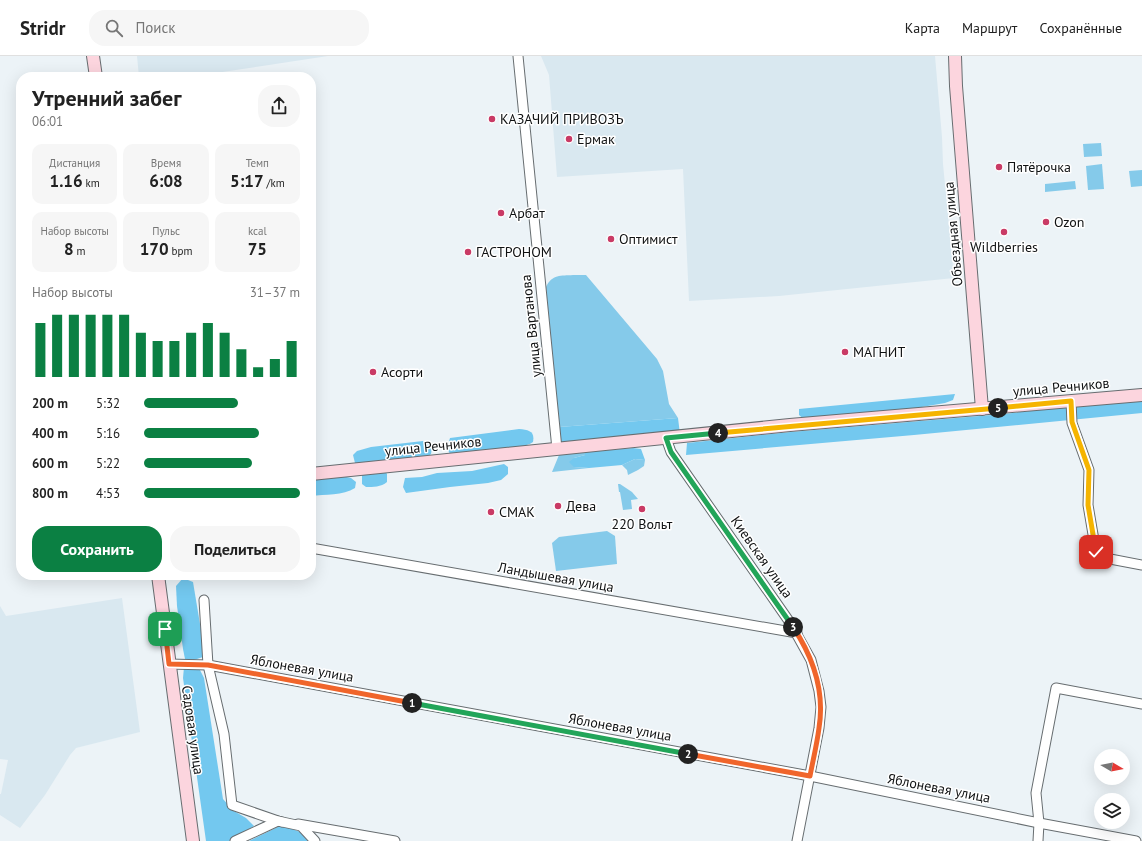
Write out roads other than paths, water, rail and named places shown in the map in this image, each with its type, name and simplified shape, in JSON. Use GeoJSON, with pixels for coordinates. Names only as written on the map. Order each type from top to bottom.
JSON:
{"type":"FeatureCollection","features":[{"type":"Feature","properties":{"kind":"main road"},"geometry":{"type":"LineString","coordinates":[[93,56],[95,72]]}},
{"type":"Feature","properties":{"kind":"main road","name":"Объездная улица"},"geometry":{"type":"LineString","coordinates":[[954,56],[982,408]]}},
{"type":"Feature","properties":{"kind":"main road","name":"улица Речников"},"geometry":{"type":"LineString","coordinates":[[316,473],[790,425],[1142,395]]}},
{"type":"Feature","properties":{"kind":"main road","name":"Садовая улица"},"geometry":{"type":"LineString","coordinates":[[159,580],[193,841]]}},
{"type":"Feature","properties":{"kind":"street","name":"улица Вартанова"},"geometry":{"type":"LineString","coordinates":[[518,56],[557,449]]}},
{"type":"Feature","properties":{"kind":"street"},"geometry":{"type":"LineString","coordinates":[[1071,401],[1072,422],[1089,470],[1088,505],[1096,552],[1105,558],[1142,565]]}},
{"type":"Feature","properties":{"kind":"street","name":"Киевская улица"},"geometry":{"type":"LineString","coordinates":[[666,438],[671,452],[797,633],[811,660],[819,691],[821,708],[819,728],[797,841]]}},
{"type":"Feature","properties":{"kind":"street","name":"Ландышевая улица"},"geometry":{"type":"LineString","coordinates":[[316,549],[797,633]]}},
{"type":"Feature","properties":{"kind":"street"},"geometry":{"type":"LineString","coordinates":[[204,600],[208,665],[224,734],[232,805],[278,821],[301,826],[316,841]]}},
{"type":"Feature","properties":{"kind":"street","name":"Яблоневая улица"},"geometry":{"type":"LineString","coordinates":[[169,664],[208,665],[810,776],[1039,823],[1136,841]]}},
{"type":"Feature","properties":{"kind":"street"},"geometry":{"type":"LineString","coordinates":[[1038,841],[1039,823],[1036,793],[1056,688],[1142,704]]}},
{"type":"Feature","properties":{"kind":"street"},"geometry":{"type":"LineString","coordinates":[[236,841],[278,821],[395,841]]}},
{"type":"Feature","properties":{"kind":"place","name":"КАЗАЧИЙ ПРИВОЗЪ"},"geometry":{"type":"Point","coordinates":[492,119]}},
{"type":"Feature","properties":{"kind":"place","name":"Ермак"},"geometry":{"type":"Point","coordinates":[569,139]}},
{"type":"Feature","properties":{"kind":"place","name":"Пятёрочка"},"geometry":{"type":"Point","coordinates":[999,167]}},
{"type":"Feature","properties":{"kind":"place","name":"Арбат"},"geometry":{"type":"Point","coordinates":[501,213]}},
{"type":"Feature","properties":{"kind":"place","name":"Ozon"},"geometry":{"type":"Point","coordinates":[1046,222]}},
{"type":"Feature","properties":{"kind":"place","name":"Wildberries"},"geometry":{"type":"Point","coordinates":[1004,232]}},
{"type":"Feature","properties":{"kind":"place","name":"Оптимист"},"geometry":{"type":"Point","coordinates":[611,239]}},
{"type":"Feature","properties":{"kind":"place","name":"ГАСТРОНОМ"},"geometry":{"type":"Point","coordinates":[468,252]}},
{"type":"Feature","properties":{"kind":"place","name":"МАГНИТ"},"geometry":{"type":"Point","coordinates":[845,352]}},
{"type":"Feature","properties":{"kind":"place","name":"Асорти"},"geometry":{"type":"Point","coordinates":[373,372]}},
{"type":"Feature","properties":{"kind":"place","name":"Дева"},"geometry":{"type":"Point","coordinates":[558,506]}},
{"type":"Feature","properties":{"kind":"place","name":"220 Вольт"},"geometry":{"type":"Point","coordinates":[642,509]}},
{"type":"Feature","properties":{"kind":"place","name":"СМАК"},"geometry":{"type":"Point","coordinates":[491,512]}}]}
